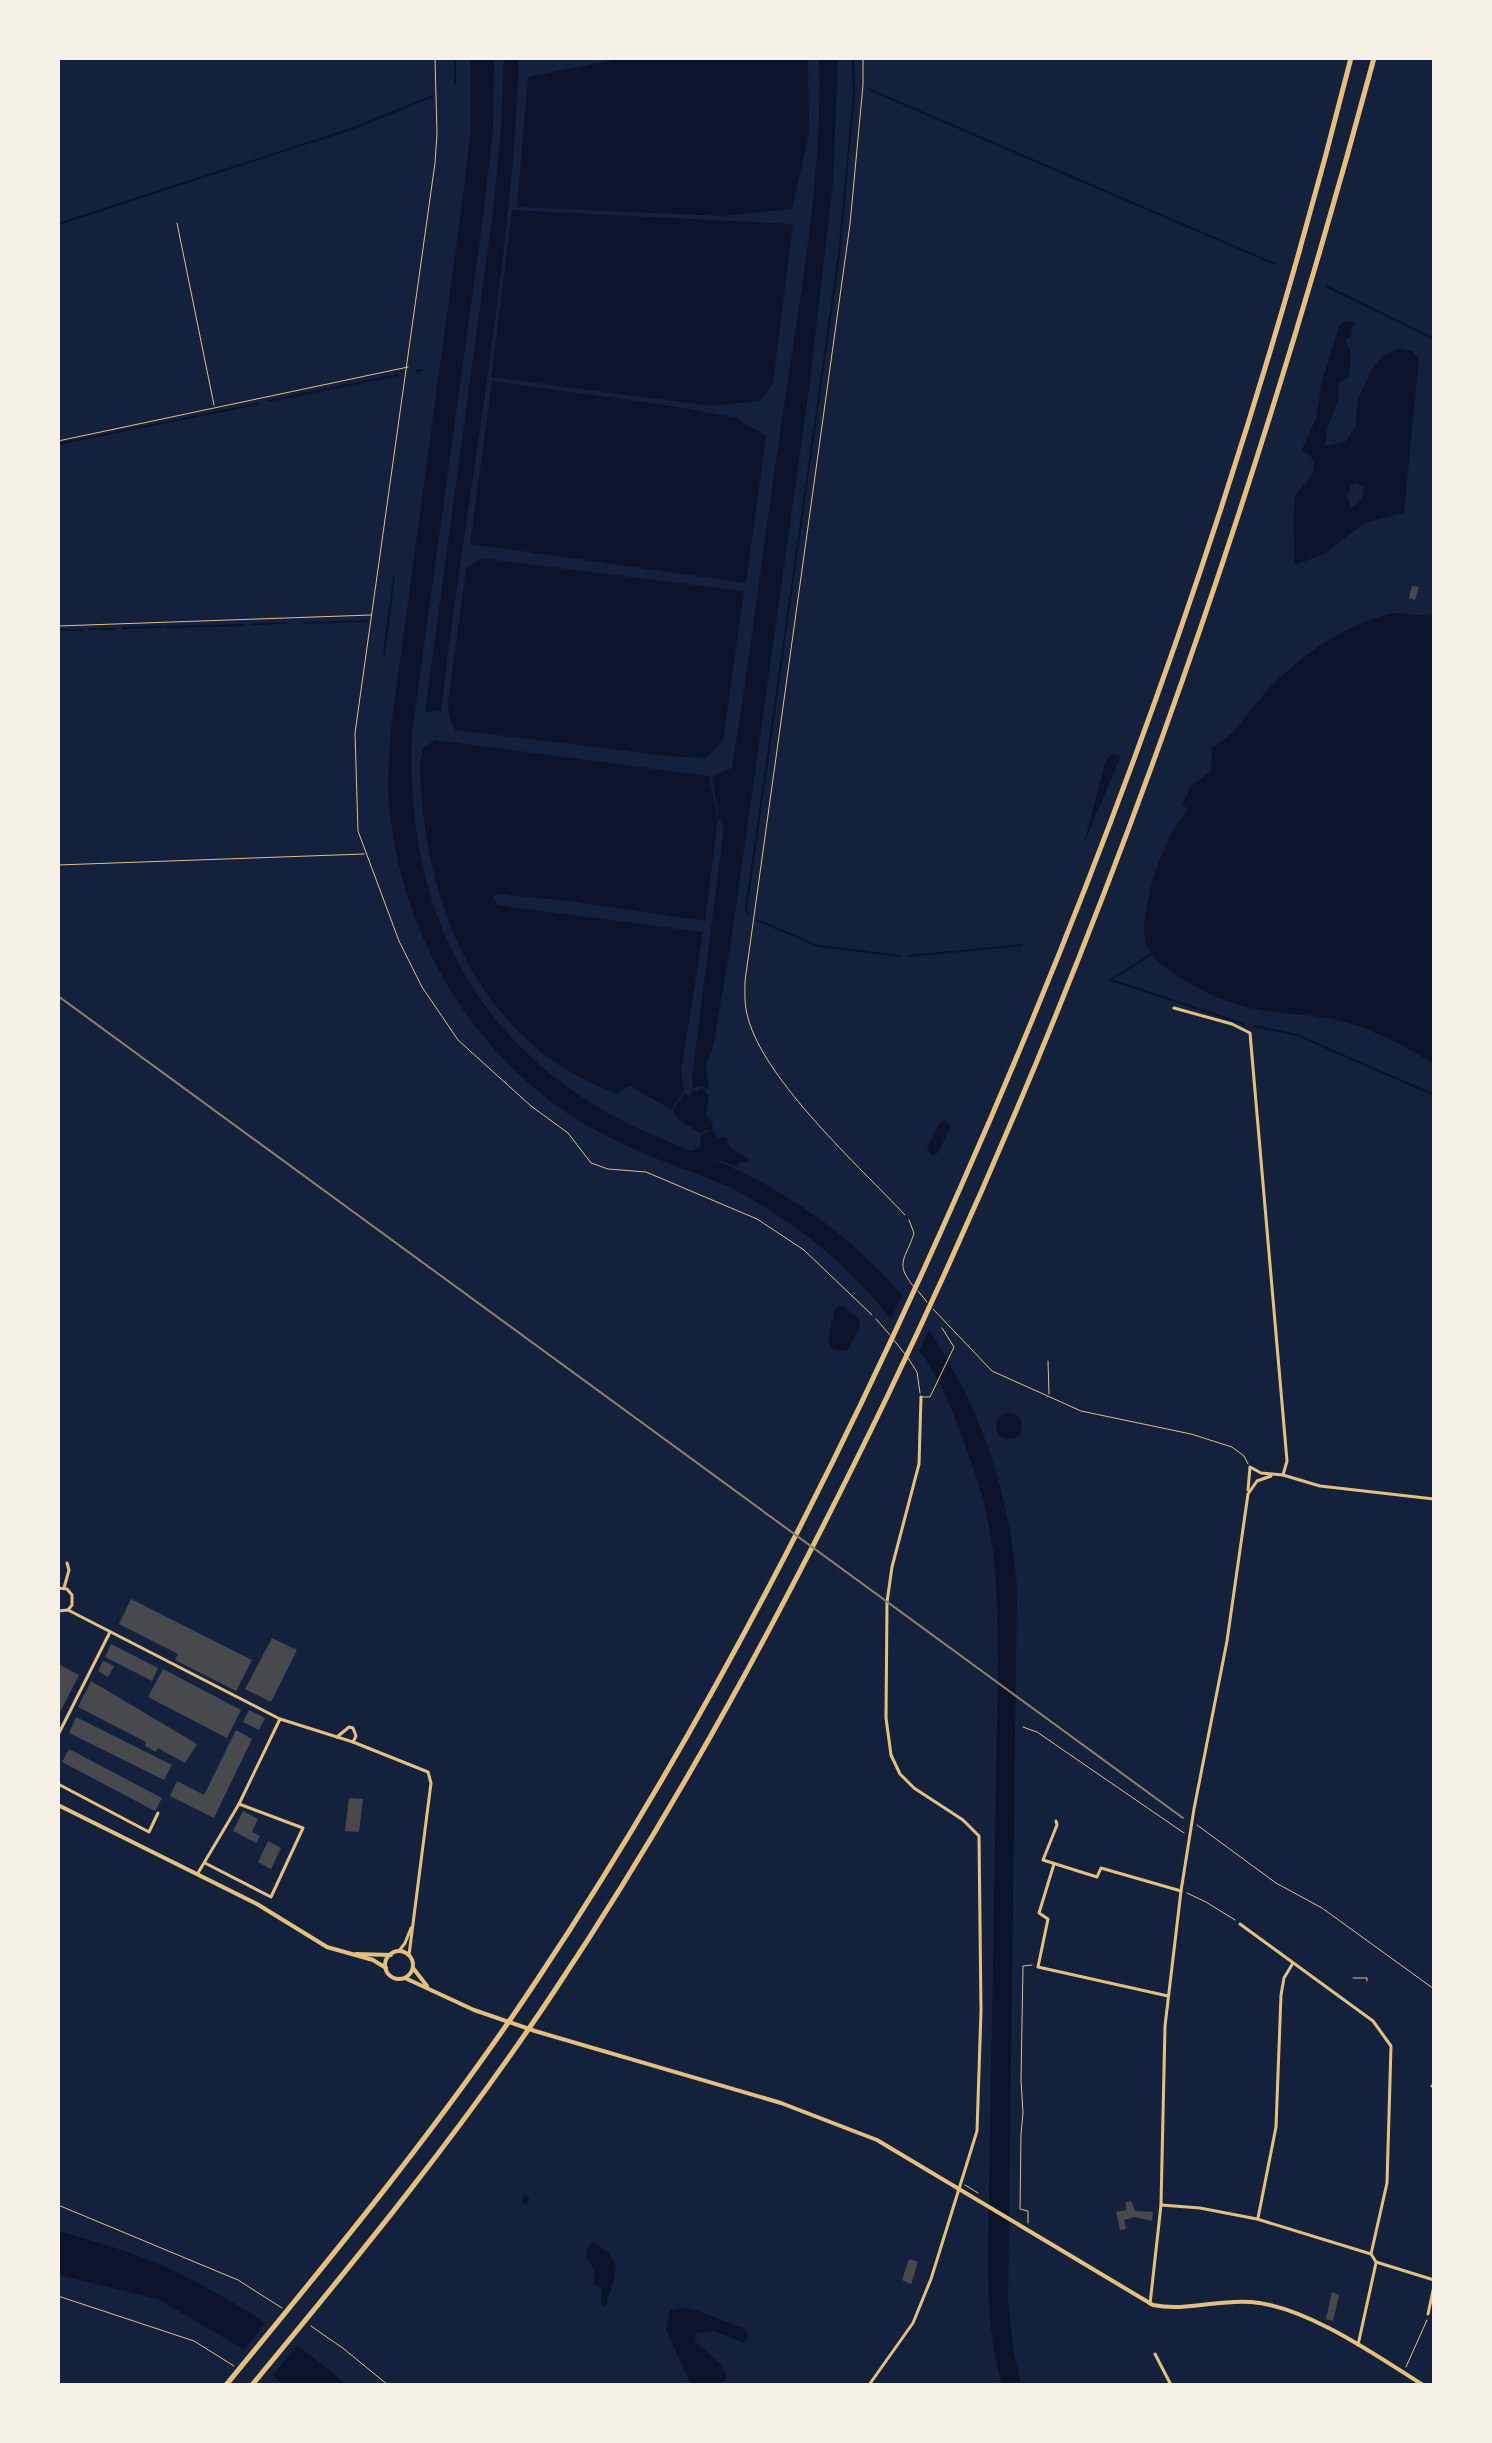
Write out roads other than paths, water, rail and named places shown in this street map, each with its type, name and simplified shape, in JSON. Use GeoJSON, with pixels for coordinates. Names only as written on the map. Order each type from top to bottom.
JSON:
{"type":"FeatureCollection","features":[{"type":"Feature","properties":{"kind":"highway"},"geometry":{"type":"LineString","coordinates":[[226,2385],[395,2176],[535,1983],[661,1782],[746,1630],[889,1344],[998,1104],[1076,910],[1179,633],[1279,319],[1351,58]]}},
{"type":"Feature","properties":{"kind":"highway"},"geometry":{"type":"LineString","coordinates":[[252,2385],[412,2189],[552,1995],[682,1788],[810,1554],[903,1363],[984,1189],[1091,931],[1169,724],[1230,548],[1291,354],[1374,58]]}},
{"type":"Feature","properties":{"kind":"main road"},"geometry":{"type":"LineString","coordinates":[[58,1805],[257,1904],[327,1947],[373,1960],[386,1968],[393,1978],[405,1978],[474,2010],[535,2031],[826,2119],[877,2140],[959,2184],[981,2203],[1014,2224],[1150,2304],[1174,2309],[1222,2302],[1286,2309],[1358,2345],[1423,2385]]}},
{"type":"Feature","properties":{"kind":"main road"},"geometry":{"type":"LineString","coordinates":[[386,1968],[386,1960],[391,1955],[399,1951],[409,1955],[413,1967],[428,1988]]}},
{"type":"Feature","properties":{"kind":"main road"},"geometry":{"type":"LineString","coordinates":[[354,1954],[391,1955]]}},
{"type":"Feature","properties":{"kind":"main road"},"geometry":{"type":"LineString","coordinates":[[405,1978],[413,1967]]}},
{"type":"Feature","properties":{"kind":"street"},"geometry":{"type":"LineString","coordinates":[[1174,1008],[1232,1024],[1250,1033],[1287,1461],[1283,1475]]}},
{"type":"Feature","properties":{"kind":"street"},"geometry":{"type":"LineString","coordinates":[[869,2385],[913,2323],[931,2279],[977,2131],[981,2011],[979,1836],[963,1820],[914,1788],[900,1774],[891,1755],[886,1718],[887,1606],[892,1567],[919,1464],[921,1397]]}},
{"type":"Feature","properties":{"kind":"street"},"geometry":{"type":"LineString","coordinates":[[1150,2304],[1161,2205],[1168,1996],[1191,1822],[1227,1641],[1250,1467],[1271,1476]]}},
{"type":"Feature","properties":{"kind":"street"},"geometry":{"type":"LineString","coordinates":[[1248,1494],[1257,1481],[1283,1475],[1335,1489],[1434,1499]]}},
{"type":"Feature","properties":{"kind":"street"},"geometry":{"type":"LineString","coordinates":[[67,1563],[69,1570],[61,1588],[70,1591],[73,1600],[68,1610]]}},
{"type":"Feature","properties":{"kind":"street"},"geometry":{"type":"LineString","coordinates":[[58,1611],[68,1610],[280,1719],[353,1742],[417,1766],[431,1775],[409,1955]]}},
{"type":"Feature","properties":{"kind":"street"},"geometry":{"type":"LineString","coordinates":[[58,1735],[110,1632]]}},
{"type":"Feature","properties":{"kind":"street"},"geometry":{"type":"LineString","coordinates":[[198,1873],[239,1804],[280,1719]]}},
{"type":"Feature","properties":{"kind":"street"},"geometry":{"type":"LineString","coordinates":[[337,1737],[349,1727],[353,1728],[356,1736],[353,1742]]}},
{"type":"Feature","properties":{"kind":"street"},"geometry":{"type":"LineString","coordinates":[[58,1784],[149,1832],[158,1813]]}},
{"type":"Feature","properties":{"kind":"street"},"geometry":{"type":"LineString","coordinates":[[205,1863],[271,1897],[303,1828],[239,1804]]}},
{"type":"Feature","properties":{"kind":"street"},"geometry":{"type":"LineString","coordinates":[[1056,1821],[1043,1860],[1097,1877],[1101,1868],[1113,1870],[1182,1892]]}},
{"type":"Feature","properties":{"kind":"street"},"geometry":{"type":"LineString","coordinates":[[1054,1864],[1039,1913],[1048,1919],[1038,1967],[1168,1996]]}},
{"type":"Feature","properties":{"kind":"street"},"geometry":{"type":"LineString","coordinates":[[399,1951],[412,1924]]}},
{"type":"Feature","properties":{"kind":"street"},"geometry":{"type":"LineString","coordinates":[[1240,1924],[1373,2021],[1391,2046],[1387,2183],[1371,2254]]}},
{"type":"Feature","properties":{"kind":"street"},"geometry":{"type":"LineString","coordinates":[[1257,2219],[1276,2127],[1281,1995],[1284,1978],[1293,1963]]}},
{"type":"Feature","properties":{"kind":"street"},"geometry":{"type":"LineString","coordinates":[[1161,2205],[1200,2208],[1257,2219],[1371,2254],[1376,2262],[1434,2280]]}},
{"type":"Feature","properties":{"kind":"street"},"geometry":{"type":"LineString","coordinates":[[1358,2345],[1376,2262]]}},
{"type":"Feature","properties":{"kind":"street"},"geometry":{"type":"LineString","coordinates":[[1428,2314],[1434,2286]]}},
{"type":"Feature","properties":{"kind":"street"},"geometry":{"type":"LineString","coordinates":[[1155,2354],[1171,2385]]}},
{"type":"Feature","properties":{"kind":"lane"},"geometry":{"type":"LineString","coordinates":[[909,1220],[914,1233],[902,1263],[904,1275],[992,1371],[1081,1411],[1224,1444],[1240,1452],[1250,1467]]}},
{"type":"Feature","properties":{"kind":"lane"},"geometry":{"type":"LineString","coordinates":[[876,1319],[915,1367],[921,1397],[930,1397],[951,1354],[954,1344],[942,1328]]}},
{"type":"Feature","properties":{"kind":"lane"},"geometry":{"type":"LineString","coordinates":[[1048,1361],[1049,1397]]}},
{"type":"Feature","properties":{"kind":"water"},"geometry":{"type":"Polygon","coordinates":[[[471,58],[494,58],[493,129],[412,733],[412,792],[419,849],[433,903],[453,953],[480,999],[515,1041],[558,1079],[608,1113],[638,1128],[691,1151],[700,1147],[701,1135],[706,1133],[708,1137],[707,1133],[712,1130],[717,1137],[726,1138],[730,1147],[749,1159],[748,1163],[739,1162],[738,1167],[703,1155],[770,1187],[829,1226],[880,1271],[924,1324],[960,1382],[987,1446],[1007,1514],[1017,1587],[1008,2301],[1021,2385],[1002,2385],[992,2335],[988,2284],[998,1663],[995,1574],[983,1501],[951,1408],[924,1357],[862,1286],[810,1239],[769,1209],[737,1191],[644,1154],[595,1130],[551,1101],[512,1067],[477,1029],[448,986],[424,939],[406,890],[394,839],[388,787],[391,727],[463,196],[471,127],[471,58]]]}},
{"type":"Feature","properties":{"kind":"water"},"geometry":{"type":"Polygon","coordinates":[[[504,58],[519,58],[507,222],[441,711],[425,712],[493,211],[504,58]]]}},
{"type":"Feature","properties":{"kind":"water"},"geometry":{"type":"Polygon","coordinates":[[[624,58],[808,58],[809,134],[792,209],[722,216],[517,207],[528,77],[624,58]]]}},
{"type":"Feature","properties":{"kind":"water"},"geometry":{"type":"Polygon","coordinates":[[[819,58],[838,58],[833,183],[808,397],[731,942],[714,1042],[706,1067],[709,1088],[704,1089],[703,1085],[693,1088],[724,827],[719,819],[712,776],[732,768],[739,724],[809,236],[817,148],[819,58]]]}},
{"type":"Feature","properties":{"kind":"water"},"geometry":{"type":"Polygon","coordinates":[[[512,210],[793,224],[773,383],[760,401],[711,406],[491,377],[512,210]]]}},
{"type":"Feature","properties":{"kind":"water"},"geometry":{"type":"Polygon","coordinates":[[[1345,321],[1355,322],[1350,338],[1346,339],[1351,355],[1349,377],[1338,383],[1339,397],[1327,430],[1325,446],[1345,442],[1355,428],[1358,399],[1373,367],[1383,356],[1400,348],[1412,351],[1419,358],[1404,513],[1364,523],[1324,554],[1295,565],[1295,496],[1314,468],[1311,457],[1302,449],[1316,419],[1321,385],[1339,326],[1345,321]],[[1351,485],[1347,496],[1351,508],[1361,499],[1364,486],[1351,485]]]}},
{"type":"Feature","properties":{"kind":"water"},"geometry":{"type":"Polygon","coordinates":[[[492,381],[738,418],[763,434],[766,437],[746,583],[470,544],[492,381]]]}},
{"type":"Feature","properties":{"kind":"water"},"geometry":{"type":"Polygon","coordinates":[[[480,558],[744,591],[723,741],[706,758],[455,730],[449,716],[448,702],[466,569],[480,558]]]}},
{"type":"Feature","properties":{"kind":"water"},"geometry":{"type":"Polygon","coordinates":[[[1393,613],[1434,616],[1434,1064],[1353,1024],[1237,1005],[1203,991],[1160,963],[1147,946],[1144,930],[1150,892],[1164,848],[1188,810],[1182,804],[1191,786],[1211,771],[1212,747],[1233,731],[1276,681],[1322,644],[1357,625],[1393,613]]]}},
{"type":"Feature","properties":{"kind":"water"},"geometry":{"type":"Polygon","coordinates":[[[435,740],[709,776],[718,819],[705,921],[568,901],[499,894],[493,897],[497,904],[511,907],[703,932],[681,1072],[684,1090],[674,1106],[671,1105],[672,1110],[630,1086],[616,1094],[558,1065],[511,1024],[486,992],[465,958],[449,921],[427,842],[420,762],[423,748],[435,740]]]}},
{"type":"Feature","properties":{"kind":"water"},"geometry":{"type":"Polygon","coordinates":[[[1113,754],[1121,756],[1084,843],[1106,760],[1113,754]]]}},
{"type":"Feature","properties":{"kind":"water"},"geometry":{"type":"Polygon","coordinates":[[[699,1089],[709,1096],[706,1115],[713,1124],[712,1129],[704,1129],[705,1132],[700,1133],[679,1120],[673,1111],[684,1093],[690,1097],[693,1090],[698,1092],[699,1089]]]}},
{"type":"Feature","properties":{"kind":"water"},"geometry":{"type":"Polygon","coordinates":[[[945,1120],[951,1126],[938,1153],[931,1155],[927,1147],[940,1122],[945,1120]]]}},
{"type":"Feature","properties":{"kind":"water"},"geometry":{"type":"Polygon","coordinates":[[[842,1305],[859,1319],[860,1327],[848,1350],[841,1351],[833,1349],[828,1341],[835,1309],[842,1305]]]}},
{"type":"Feature","properties":{"kind":"water"},"geometry":{"type":"Polygon","coordinates":[[[1009,1413],[1019,1416],[1022,1426],[1019,1436],[1009,1439],[999,1436],[996,1426],[999,1416],[1009,1413]]]}},
{"type":"Feature","properties":{"kind":"water"},"geometry":{"type":"Polygon","coordinates":[[[58,2230],[142,2257],[193,2280],[262,2320],[347,2385],[284,2385],[243,2349],[158,2299],[58,2275],[58,2230]]]}},
{"type":"Feature","properties":{"kind":"water"},"geometry":{"type":"Polygon","coordinates":[[[593,2242],[604,2249],[615,2263],[606,2307],[601,2304],[601,2287],[593,2284],[594,2271],[586,2256],[587,2248],[593,2242]]]}},
{"type":"Feature","properties":{"kind":"water"},"geometry":{"type":"Polygon","coordinates":[[[681,2308],[744,2328],[748,2336],[744,2343],[714,2331],[696,2333],[695,2341],[723,2366],[727,2378],[719,2385],[690,2382],[666,2330],[670,2310],[681,2308]]]}},
{"type":"Feature","properties":{"kind":"waterway"},"geometry":{"type":"LineString","coordinates":[[455,58],[455,85]]}},
{"type":"Feature","properties":{"kind":"waterway"},"geometry":{"type":"LineString","coordinates":[[748,915],[746,910],[839,255],[854,93],[853,58]]}},
{"type":"Feature","properties":{"kind":"waterway"},"geometry":{"type":"LineString","coordinates":[[868,89],[1275,264]]}},
{"type":"Feature","properties":{"kind":"waterway"},"geometry":{"type":"LineString","coordinates":[[58,224],[354,128],[433,96]]}},
{"type":"Feature","properties":{"kind":"waterway"},"geometry":{"type":"LineString","coordinates":[[1326,286],[1434,339]]}},
{"type":"Feature","properties":{"kind":"waterway"},"geometry":{"type":"LineString","coordinates":[[417,371],[422,370]]}},
{"type":"Feature","properties":{"kind":"waterway"},"geometry":{"type":"LineString","coordinates":[[268,401],[398,375]]}},
{"type":"Feature","properties":{"kind":"waterway"},"geometry":{"type":"LineString","coordinates":[[58,444],[257,404]]}},
{"type":"Feature","properties":{"kind":"waterway"},"geometry":{"type":"LineString","coordinates":[[384,654],[394,577]]}},
{"type":"Feature","properties":{"kind":"waterway"},"geometry":{"type":"LineString","coordinates":[[304,623],[368,621]]}},
{"type":"Feature","properties":{"kind":"waterway"},"geometry":{"type":"LineString","coordinates":[[252,624],[286,623]]}},
{"type":"Feature","properties":{"kind":"waterway"},"geometry":{"type":"LineString","coordinates":[[167,627],[244,625]]}},
{"type":"Feature","properties":{"kind":"waterway"},"geometry":{"type":"LineString","coordinates":[[123,628],[160,627]]}},
{"type":"Feature","properties":{"kind":"waterway"},"geometry":{"type":"LineString","coordinates":[[89,629],[116,629]]}},
{"type":"Feature","properties":{"kind":"waterway"},"geometry":{"type":"LineString","coordinates":[[58,630],[83,630]]}},
{"type":"Feature","properties":{"kind":"waterway"},"geometry":{"type":"LineString","coordinates":[[757,920],[818,946],[901,956]]}},
{"type":"Feature","properties":{"kind":"waterway"},"geometry":{"type":"LineString","coordinates":[[908,956],[1022,945]]}},
{"type":"Feature","properties":{"kind":"waterway"},"geometry":{"type":"LineString","coordinates":[[1112,979],[1152,954]]}},
{"type":"Feature","properties":{"kind":"waterway"},"geometry":{"type":"LineString","coordinates":[[1111,980],[1244,1024]]}},
{"type":"Feature","properties":{"kind":"waterway"},"geometry":{"type":"LineString","coordinates":[[1254,1026],[1297,1035],[1434,1095]]}},
{"type":"Feature","properties":{"kind":"railway"},"geometry":{"type":"LineString","coordinates":[[58,996],[1183,1818]]}}]}
